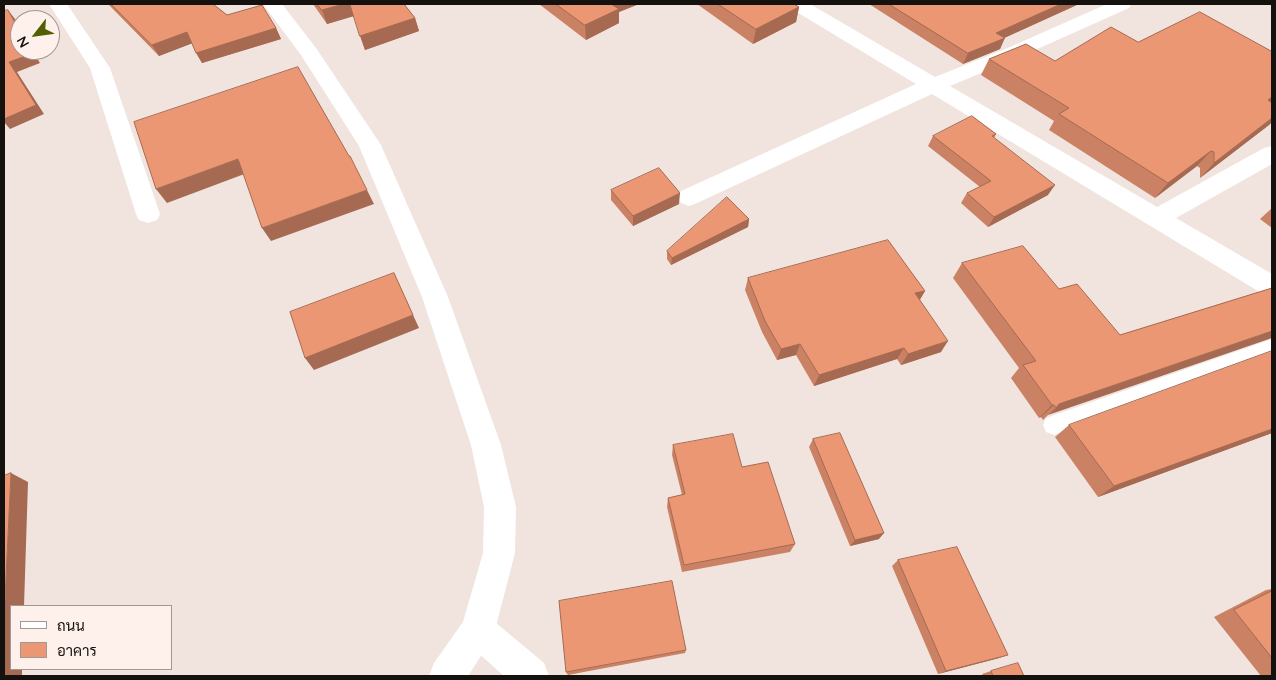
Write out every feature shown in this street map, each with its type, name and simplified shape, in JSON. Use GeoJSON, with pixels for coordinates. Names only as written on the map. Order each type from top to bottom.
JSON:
{"type":"FeatureCollection","features":[{"type":"Feature","properties":{"kind":"street"},"geometry":{"type":"LineString","coordinates":[[58,4],[100,68],[148,214]]}},
{"type":"Feature","properties":{"kind":"street"},"geometry":{"type":"LineString","coordinates":[[272,4],[309,52],[370,145],[434,297],[486,445],[500,506],[501,530],[497,561],[478,630],[447,676]]}},
{"type":"Feature","properties":{"kind":"street"},"geometry":{"type":"LineString","coordinates":[[797,4],[1272,287]]}},
{"type":"Feature","properties":{"kind":"street"},"geometry":{"type":"LineString","coordinates":[[689,198],[933,85],[1025,48],[1122,4]]}},
{"type":"Feature","properties":{"kind":"street"},"geometry":{"type":"LineString","coordinates":[[1157,218],[1272,154]]}},
{"type":"Feature","properties":{"kind":"street"},"geometry":{"type":"LineString","coordinates":[[478,630],[532,676]]}},
{"type":"Feature","properties":{"kind":"lane"},"geometry":{"type":"LineString","coordinates":[[1054,425],[1272,348]]}},
{"type":"Feature","properties":{"kind":"building"},"geometry":{"type":"Polygon","coordinates":[[[111,4],[213,4],[227,15],[262,5],[276,28],[196,53],[187,32],[152,45],[111,4]]]}},
{"type":"Feature","properties":{"kind":"building"},"geometry":{"type":"Polygon","coordinates":[[[317,4],[344,4],[322,10],[317,4]]]}},
{"type":"Feature","properties":{"kind":"building"},"geometry":{"type":"Polygon","coordinates":[[[350,4],[404,4],[415,18],[360,36],[350,4]]]}},
{"type":"Feature","properties":{"kind":"building"},"geometry":{"type":"Polygon","coordinates":[[[556,4],[611,4],[619,9],[585,25],[556,4]]]}},
{"type":"Feature","properties":{"kind":"building"},"geometry":{"type":"Polygon","coordinates":[[[718,4],[794,4],[799,7],[756,29],[718,4]]]}},
{"type":"Feature","properties":{"kind":"building"},"geometry":{"type":"Polygon","coordinates":[[[889,4],[1061,4],[996,33],[1005,38],[968,53],[889,4]]]}},
{"type":"Feature","properties":{"kind":"building"},"geometry":{"type":"Polygon","coordinates":[[[8,10],[10,14],[10,60],[15,60],[9,62],[36,105],[4,119],[4,11],[8,10]]]}},
{"type":"Feature","properties":{"kind":"building"},"geometry":{"type":"Polygon","coordinates":[[[1200,12],[1272,51],[1272,97],[1268,100],[1272,103],[1272,118],[1214,163],[1214,152],[1211,151],[1168,183],[1059,114],[1069,108],[989,59],[1026,44],[1055,61],[1111,27],[1138,42],[1200,12]]]}},
{"type":"Feature","properties":{"kind":"building"},"geometry":{"type":"Polygon","coordinates":[[[298,67],[350,156],[367,190],[262,228],[238,159],[156,189],[134,122],[298,67]]]}},
{"type":"Feature","properties":{"kind":"building"},"geometry":{"type":"Polygon","coordinates":[[[972,116],[996,134],[992,136],[1055,185],[994,217],[967,193],[991,181],[933,136],[972,116]]]}},
{"type":"Feature","properties":{"kind":"building"},"geometry":{"type":"Polygon","coordinates":[[[659,168],[680,193],[633,216],[611,190],[659,168]]]}},
{"type":"Feature","properties":{"kind":"building"},"geometry":{"type":"Polygon","coordinates":[[[727,197],[749,219],[672,258],[667,251],[727,197]]]}},
{"type":"Feature","properties":{"kind":"building"},"geometry":{"type":"Polygon","coordinates":[[[888,240],[925,291],[915,293],[948,341],[908,354],[904,348],[819,375],[800,344],[781,349],[765,321],[748,278],[888,240]]]}},
{"type":"Feature","properties":{"kind":"building"},"geometry":{"type":"Polygon","coordinates":[[[1023,246],[1059,289],[1077,284],[1120,335],[1272,288],[1272,331],[1059,404],[1056,408],[1023,365],[1036,361],[962,263],[1023,246]]]}},
{"type":"Feature","properties":{"kind":"building"},"geometry":{"type":"Polygon","coordinates":[[[394,273],[413,315],[305,358],[290,312],[394,273]]]}},
{"type":"Feature","properties":{"kind":"building"},"geometry":{"type":"Polygon","coordinates":[[[1272,351],[1272,429],[1114,486],[1069,425],[1272,351]]]}},
{"type":"Feature","properties":{"kind":"building"},"geometry":{"type":"Polygon","coordinates":[[[840,433],[884,533],[855,540],[813,439],[840,433]]]}},
{"type":"Feature","properties":{"kind":"building"},"geometry":{"type":"Polygon","coordinates":[[[733,434],[742,467],[768,462],[795,544],[684,565],[668,498],[685,494],[673,445],[733,434]]]}},
{"type":"Feature","properties":{"kind":"building"},"geometry":{"type":"Polygon","coordinates":[[[11,473],[4,620],[4,476],[11,473]]]}},
{"type":"Feature","properties":{"kind":"building"},"geometry":{"type":"Polygon","coordinates":[[[957,547],[1008,655],[946,671],[898,560],[957,547]]]}},
{"type":"Feature","properties":{"kind":"building"},"geometry":{"type":"Polygon","coordinates":[[[672,581],[686,650],[566,672],[559,601],[672,581]]]}},
{"type":"Feature","properties":{"kind":"building"},"geometry":{"type":"Polygon","coordinates":[[[1272,591],[1272,658],[1234,610],[1272,591]]]}},
{"type":"Feature","properties":{"kind":"building"},"geometry":{"type":"Polygon","coordinates":[[[1018,663],[1024,676],[993,676],[991,671],[1018,663]]]}}]}
